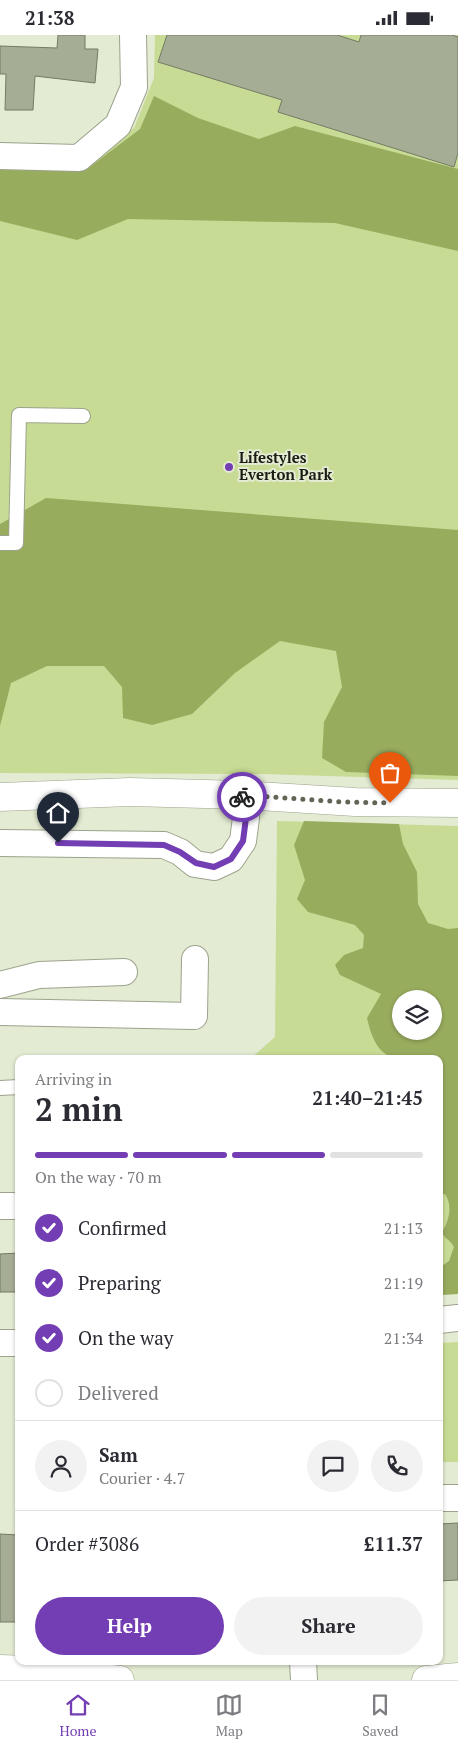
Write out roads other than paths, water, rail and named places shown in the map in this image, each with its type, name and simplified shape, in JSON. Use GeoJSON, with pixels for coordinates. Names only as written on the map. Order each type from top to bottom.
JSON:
{"type":"FeatureCollection","features":[{"type":"Feature","properties":{"kind":"street"},"geometry":{"type":"LineString","coordinates":[[0,156],[79,158],[118,125],[134,87],[134,35]]}},
{"type":"Feature","properties":{"kind":"street"},"geometry":{"type":"LineString","coordinates":[[0,797],[130,792],[242,795],[349,802],[458,803]]}},
{"type":"Feature","properties":{"kind":"street"},"geometry":{"type":"LineString","coordinates":[[0,843],[164,845],[180,852],[196,863],[214,867],[231,859],[243,841],[246,818],[242,795]]}},
{"type":"Feature","properties":{"kind":"street"},"geometry":{"type":"LineString","coordinates":[[0,1012],[194,1016],[195,959]]}},
{"type":"Feature","properties":{"kind":"street"},"geometry":{"type":"LineString","coordinates":[[0,985],[38,975],[124,972]]}},
{"type":"Feature","properties":{"kind":"street"},"geometry":{"type":"LineString","coordinates":[[0,1206],[15,1206]]}},
{"type":"Feature","properties":{"kind":"street"},"geometry":{"type":"LineString","coordinates":[[443,1320],[458,1318]]}},
{"type":"Feature","properties":{"kind":"street"},"geometry":{"type":"LineString","coordinates":[[0,1343],[15,1343]]}},
{"type":"Feature","properties":{"kind":"street"},"geometry":{"type":"LineString","coordinates":[[443,1498],[458,1498]]}},
{"type":"Feature","properties":{"kind":"street"},"geometry":{"type":"LineString","coordinates":[[303,1665],[304,1680]]}},
{"type":"Feature","properties":{"kind":"street"},"geometry":{"type":"LineString","coordinates":[[0,1669],[31,1675],[120,1680]]}},
{"type":"Feature","properties":{"kind":"street"},"geometry":{"type":"LineString","coordinates":[[426,1680],[458,1677]]}},
{"type":"Feature","properties":{"kind":"lane"},"geometry":{"type":"LineString","coordinates":[[0,543],[16,543],[19,415],[83,416]]}},
{"type":"Feature","properties":{"kind":"lane"},"geometry":{"type":"LineString","coordinates":[[0,1088],[15,1087]]}},
{"type":"Feature","properties":{"kind":"place","name":"Lifestyles Everton Park"},"geometry":{"type":"Point","coordinates":[229,467]}}]}
